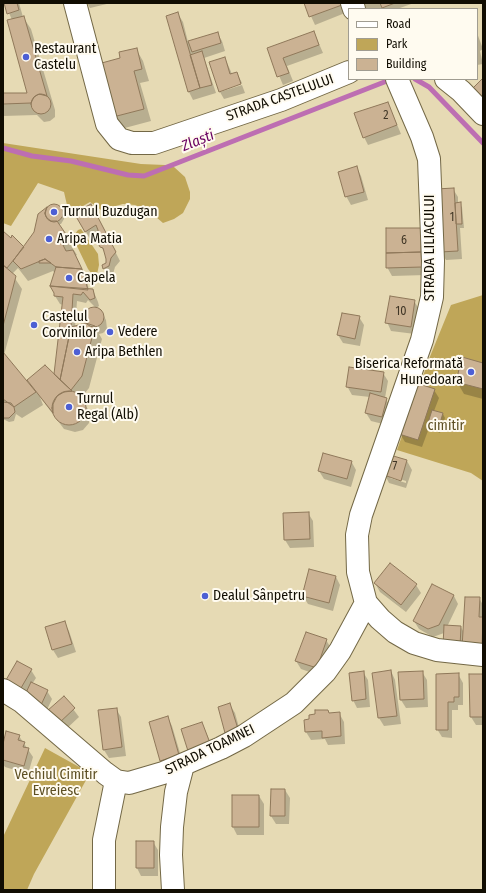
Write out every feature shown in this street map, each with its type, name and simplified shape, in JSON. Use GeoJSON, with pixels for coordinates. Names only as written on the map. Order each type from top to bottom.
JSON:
{"type":"FeatureCollection","features":[{"type":"Feature","properties":{"kind":"street","name":"STRADA CASTELULUI"},"geometry":{"type":"LineString","coordinates":[[75,3],[108,124],[119,139],[132,143],[154,143],[281,100],[348,72]]}},
{"type":"Feature","properties":{"kind":"street","name":"STRADA LILIACULUI"},"geometry":{"type":"LineString","coordinates":[[366,602],[358,572],[357,535],[361,515],[422,340],[432,297],[433,261],[429,159],[422,136],[397,80]]}},
{"type":"Feature","properties":{"kind":"street"},"geometry":{"type":"LineString","coordinates":[[447,80],[461,91],[483,114]]}},
{"type":"Feature","properties":{"kind":"street"},"geometry":{"type":"LineString","coordinates":[[366,602],[380,619],[395,632],[414,642],[437,650],[483,655]]}},
{"type":"Feature","properties":{"kind":"street","name":"STRADA TOAMNEI"},"geometry":{"type":"LineString","coordinates":[[116,780],[129,783],[163,773],[183,765],[244,736],[294,703],[325,672],[347,640],[366,602]]}},
{"type":"Feature","properties":{"kind":"street"},"geometry":{"type":"LineString","coordinates":[[3,690],[21,701],[105,773],[116,780],[104,840],[104,890]]}},
{"type":"Feature","properties":{"kind":"street"},"geometry":{"type":"LineString","coordinates":[[173,890],[171,855],[172,827],[176,792],[183,765]]}},
{"type":"Feature","properties":{"kind":"green space"},"geometry":{"type":"Polygon","coordinates":[[[3,143],[141,164],[174,167],[185,177],[190,192],[190,199],[183,213],[174,219],[163,223],[149,211],[135,205],[123,204],[101,210],[90,202],[69,214],[64,192],[38,183],[11,226],[3,223],[3,143]]]}},
{"type":"Feature","properties":{"kind":"green space"},"geometry":{"type":"Polygon","coordinates":[[[81,229],[98,254],[99,265],[96,279],[88,269],[76,244],[75,234],[81,229]]]}},
{"type":"Feature","properties":{"kind":"green space","name":"cimitir"},"geometry":{"type":"Polygon","coordinates":[[[483,295],[483,481],[471,473],[397,450],[429,359],[451,305],[483,295]]]}},
{"type":"Feature","properties":{"kind":"green space","name":"Vechiul Cimitir Evreiesc"},"geometry":{"type":"Polygon","coordinates":[[[45,748],[90,773],[34,874],[27,890],[3,890],[3,837],[45,748]]]}},
{"type":"Feature","properties":{"kind":"building"},"geometry":{"type":"Polygon","coordinates":[[[4,3],[17,3],[19,10],[7,14],[4,3]]]}},
{"type":"Feature","properties":{"kind":"building"},"geometry":{"type":"Polygon","coordinates":[[[304,3],[341,3],[342,5],[309,17],[304,3]]]}},
{"type":"Feature","properties":{"kind":"building"},"geometry":{"type":"Polygon","coordinates":[[[380,3],[395,3],[382,8],[380,3]]]}},
{"type":"Feature","properties":{"kind":"building"},"geometry":{"type":"Polygon","coordinates":[[[178,12],[200,88],[188,92],[166,16],[178,12]]]}},
{"type":"Feature","properties":{"kind":"building","name":"Restaurant Castelu"},"geometry":{"type":"Polygon","coordinates":[[[24,16],[47,96],[39,94],[34,97],[31,103],[3,104],[3,93],[27,93],[7,20],[24,16]]]}},
{"type":"Feature","properties":{"kind":"building"},"geometry":{"type":"Polygon","coordinates":[[[314,31],[319,45],[283,58],[289,73],[277,77],[267,48],[314,31]]]}},
{"type":"Feature","properties":{"kind":"building"},"geometry":{"type":"Polygon","coordinates":[[[218,32],[221,43],[192,52],[188,41],[218,32]]]}},
{"type":"Feature","properties":{"kind":"building"},"geometry":{"type":"Polygon","coordinates":[[[137,48],[142,69],[134,71],[144,109],[113,117],[98,64],[120,58],[119,52],[137,48]]]}},
{"type":"Feature","properties":{"kind":"building"},"geometry":{"type":"Polygon","coordinates":[[[202,51],[212,85],[200,88],[190,55],[202,51]]]}},
{"type":"Feature","properties":{"kind":"building"},"geometry":{"type":"Polygon","coordinates":[[[225,57],[230,74],[237,72],[241,84],[219,92],[209,62],[225,57]]]}},
{"type":"Feature","properties":{"kind":"building"},"geometry":{"type":"Polygon","coordinates":[[[483,78],[483,99],[473,88],[483,78]]]}},
{"type":"Feature","properties":{"kind":"building"},"geometry":{"type":"Polygon","coordinates":[[[41,94],[48,97],[51,104],[48,111],[41,114],[34,111],[31,104],[34,97],[41,94]]]}},
{"type":"Feature","properties":{"kind":"building"},"geometry":{"type":"Polygon","coordinates":[[[388,102],[397,125],[363,138],[354,113],[388,102]]]}},
{"type":"Feature","properties":{"kind":"building"},"geometry":{"type":"Polygon","coordinates":[[[357,166],[364,192],[345,197],[338,172],[357,166]]]}},
{"type":"Feature","properties":{"kind":"building"},"geometry":{"type":"Polygon","coordinates":[[[454,188],[458,251],[440,252],[436,189],[454,188]]]}},
{"type":"Feature","properties":{"kind":"building"},"geometry":{"type":"Polygon","coordinates":[[[461,202],[462,224],[456,224],[455,203],[461,202]]]}},
{"type":"Feature","properties":{"kind":"building","name":"Turnul Buzdugan"},"geometry":{"type":"Polygon","coordinates":[[[54,204],[60,207],[63,213],[60,219],[54,222],[48,219],[45,213],[48,207],[54,204]]]}},
{"type":"Feature","properties":{"kind":"building"},"geometry":{"type":"Polygon","coordinates":[[[91,204],[116,252],[111,258],[109,266],[103,269],[102,265],[106,263],[106,259],[103,248],[100,247],[97,241],[98,230],[96,225],[85,232],[74,213],[91,204]]]}},
{"type":"Feature","properties":{"kind":"building","name":"Aripa Matia"},"geometry":{"type":"Polygon","coordinates":[[[47,207],[45,214],[47,218],[51,221],[57,221],[72,243],[63,245],[66,251],[73,250],[82,269],[56,267],[45,259],[21,269],[13,261],[34,232],[38,214],[47,207]]]}},
{"type":"Feature","properties":{"kind":"building"},"geometry":{"type":"Polygon","coordinates":[[[386,228],[421,228],[421,252],[386,253],[386,228]]]}},
{"type":"Feature","properties":{"kind":"building"},"geometry":{"type":"Polygon","coordinates":[[[3,231],[11,238],[12,235],[24,247],[7,268],[3,265],[3,231]]]}},
{"type":"Feature","properties":{"kind":"building"},"geometry":{"type":"Polygon","coordinates":[[[421,252],[422,267],[386,268],[386,253],[421,252]]]}},
{"type":"Feature","properties":{"kind":"building"},"geometry":{"type":"Polygon","coordinates":[[[45,259],[51,263],[39,263],[39,261],[45,259]]]}},
{"type":"Feature","properties":{"kind":"building"},"geometry":{"type":"Polygon","coordinates":[[[3,265],[16,276],[3,326],[3,265]]]}},
{"type":"Feature","properties":{"kind":"building","name":"Capela"},"geometry":{"type":"Polygon","coordinates":[[[56,267],[82,269],[88,290],[50,286],[56,267]]]}},
{"type":"Feature","properties":{"kind":"building"},"geometry":{"type":"Polygon","coordinates":[[[50,286],[93,289],[95,298],[90,300],[83,292],[81,295],[73,294],[71,327],[60,380],[54,374],[63,297],[54,296],[50,286]]]}},
{"type":"Feature","properties":{"kind":"building"},"geometry":{"type":"Polygon","coordinates":[[[390,296],[415,300],[411,327],[385,323],[390,296]]]}},
{"type":"Feature","properties":{"kind":"building"},"geometry":{"type":"Polygon","coordinates":[[[94,307],[101,310],[104,317],[101,324],[94,327],[87,324],[84,317],[87,310],[94,307]]]}},
{"type":"Feature","properties":{"kind":"building"},"geometry":{"type":"Polygon","coordinates":[[[342,313],[360,316],[355,339],[337,335],[342,313]]]}},
{"type":"Feature","properties":{"kind":"building","name":"Aripa Bethlen"},"geometry":{"type":"Polygon","coordinates":[[[86,323],[95,326],[82,376],[71,390],[60,380],[71,327],[86,323]]]}},
{"type":"Feature","properties":{"kind":"building"},"geometry":{"type":"Polygon","coordinates":[[[3,352],[36,392],[14,407],[3,399],[3,352]]]}},
{"type":"Feature","properties":{"kind":"building","name":"Biserica Reformată Hunedoara"},"geometry":{"type":"Polygon","coordinates":[[[462,357],[483,363],[483,389],[456,382],[462,357]]]}},
{"type":"Feature","properties":{"kind":"building"},"geometry":{"type":"Polygon","coordinates":[[[45,365],[72,391],[64,392],[57,396],[53,404],[53,413],[27,380],[45,365]]]}},
{"type":"Feature","properties":{"kind":"building"},"geometry":{"type":"Polygon","coordinates":[[[349,367],[384,372],[381,392],[346,387],[349,367]]]}},
{"type":"Feature","properties":{"kind":"building"},"geometry":{"type":"Polygon","coordinates":[[[416,383],[435,389],[418,440],[399,434],[416,383]]]}},
{"type":"Feature","properties":{"kind":"building","name":"Turnul Regal (Alb)"},"geometry":{"type":"Polygon","coordinates":[[[69,391],[81,396],[86,408],[81,420],[69,425],[57,420],[52,408],[57,396],[69,391]]]}},
{"type":"Feature","properties":{"kind":"building"},"geometry":{"type":"Polygon","coordinates":[[[370,393],[387,398],[382,417],[365,413],[370,393]]]}},
{"type":"Feature","properties":{"kind":"building"},"geometry":{"type":"Polygon","coordinates":[[[3,402],[11,403],[14,407],[15,412],[9,418],[3,418],[3,402]]]}},
{"type":"Feature","properties":{"kind":"building"},"geometry":{"type":"Polygon","coordinates":[[[432,410],[443,413],[438,430],[427,426],[432,410]]]}},
{"type":"Feature","properties":{"kind":"building"},"geometry":{"type":"Polygon","coordinates":[[[323,453],[352,461],[347,479],[318,471],[323,453]]]}},
{"type":"Feature","properties":{"kind":"building"},"geometry":{"type":"Polygon","coordinates":[[[390,455],[407,460],[401,481],[384,475],[390,455]]]}},
{"type":"Feature","properties":{"kind":"building"},"geometry":{"type":"Polygon","coordinates":[[[309,512],[310,539],[284,540],[283,513],[309,512]]]}},
{"type":"Feature","properties":{"kind":"building"},"geometry":{"type":"Polygon","coordinates":[[[390,563],[417,584],[401,605],[374,583],[390,563]]]}},
{"type":"Feature","properties":{"kind":"building"},"geometry":{"type":"Polygon","coordinates":[[[309,569],[336,576],[329,603],[302,596],[309,569]]]}},
{"type":"Feature","properties":{"kind":"building"},"geometry":{"type":"Polygon","coordinates":[[[432,584],[454,595],[439,625],[428,629],[413,621],[432,584]]]}},
{"type":"Feature","properties":{"kind":"building"},"geometry":{"type":"Polygon","coordinates":[[[465,597],[480,597],[479,617],[483,617],[482,649],[462,648],[465,597]]]}},
{"type":"Feature","properties":{"kind":"building"},"geometry":{"type":"Polygon","coordinates":[[[65,621],[72,644],[52,650],[45,627],[65,621]]]}},
{"type":"Feature","properties":{"kind":"building"},"geometry":{"type":"Polygon","coordinates":[[[444,625],[461,626],[460,647],[443,646],[444,625]]]}},
{"type":"Feature","properties":{"kind":"building"},"geometry":{"type":"Polygon","coordinates":[[[306,632],[327,639],[317,668],[295,661],[306,632]]]}},
{"type":"Feature","properties":{"kind":"building"},"geometry":{"type":"Polygon","coordinates":[[[17,661],[32,669],[21,688],[6,680],[17,661]]]}},
{"type":"Feature","properties":{"kind":"building"},"geometry":{"type":"Polygon","coordinates":[[[391,670],[397,716],[378,718],[372,673],[391,670]]]}},
{"type":"Feature","properties":{"kind":"building"},"geometry":{"type":"Polygon","coordinates":[[[364,671],[366,699],[352,701],[349,673],[364,671]]]}},
{"type":"Feature","properties":{"kind":"building"},"geometry":{"type":"Polygon","coordinates":[[[423,671],[424,699],[400,700],[398,672],[423,671]]]}},
{"type":"Feature","properties":{"kind":"building"},"geometry":{"type":"Polygon","coordinates":[[[459,673],[459,697],[454,697],[454,702],[448,702],[448,730],[436,730],[436,674],[459,673]]]}},
{"type":"Feature","properties":{"kind":"building"},"geometry":{"type":"Polygon","coordinates":[[[469,674],[483,674],[483,717],[470,717],[469,674]]]}},
{"type":"Feature","properties":{"kind":"building"},"geometry":{"type":"Polygon","coordinates":[[[31,682],[48,690],[41,705],[24,697],[31,682]]]}},
{"type":"Feature","properties":{"kind":"building"},"geometry":{"type":"Polygon","coordinates":[[[64,696],[75,708],[58,724],[47,711],[64,696]]]}},
{"type":"Feature","properties":{"kind":"building"},"geometry":{"type":"Polygon","coordinates":[[[230,703],[238,729],[225,733],[218,707],[230,703]]]}},
{"type":"Feature","properties":{"kind":"building"},"geometry":{"type":"Polygon","coordinates":[[[117,708],[122,747],[103,750],[98,710],[117,708]]]}},
{"type":"Feature","properties":{"kind":"building"},"geometry":{"type":"Polygon","coordinates":[[[315,710],[328,710],[329,713],[340,712],[341,736],[322,738],[322,731],[305,732],[304,720],[309,719],[309,715],[315,714],[315,710]]]}},
{"type":"Feature","properties":{"kind":"building"},"geometry":{"type":"Polygon","coordinates":[[[168,716],[179,755],[160,761],[149,722],[168,716]]]}},
{"type":"Feature","properties":{"kind":"building"},"geometry":{"type":"Polygon","coordinates":[[[202,722],[210,743],[188,751],[181,729],[202,722]]]}},
{"type":"Feature","properties":{"kind":"building"},"geometry":{"type":"Polygon","coordinates":[[[6,731],[20,735],[18,740],[25,742],[23,747],[29,748],[24,766],[3,760],[3,744],[6,731]]]}},
{"type":"Feature","properties":{"kind":"building"},"geometry":{"type":"Polygon","coordinates":[[[271,789],[285,789],[285,816],[270,816],[271,789]]]}},
{"type":"Feature","properties":{"kind":"building"},"geometry":{"type":"Polygon","coordinates":[[[232,795],[259,795],[259,827],[232,827],[232,795]]]}},
{"type":"Feature","properties":{"kind":"building"},"geometry":{"type":"Polygon","coordinates":[[[136,841],[154,841],[154,868],[136,868],[136,841]]]}},
{"type":"Feature","properties":{"kind":"waterway","name":"Zlaști"},"geometry":{"type":"LineString","coordinates":[[3,148],[32,156],[71,161],[128,175],[144,176],[389,80]]}},
{"type":"Feature","properties":{"kind":"waterway","name":"Zlaști"},"geometry":{"type":"LineString","coordinates":[[417,80],[429,87],[483,143]]}},
{"type":"Feature","properties":{"kind":"place","name":"Restaurant Castelu"},"geometry":{"type":"Point","coordinates":[26,57]}},
{"type":"Feature","properties":{"kind":"place","name":"Turnul Buzdugan"},"geometry":{"type":"Point","coordinates":[54,212]}},
{"type":"Feature","properties":{"kind":"place","name":"Aripa Matia"},"geometry":{"type":"Point","coordinates":[49,239]}},
{"type":"Feature","properties":{"kind":"place","name":"Capela"},"geometry":{"type":"Point","coordinates":[69,278]}},
{"type":"Feature","properties":{"kind":"place","name":"Castelul Corvinilor"},"geometry":{"type":"Point","coordinates":[34,325]}},
{"type":"Feature","properties":{"kind":"place","name":"Vedere"},"geometry":{"type":"Point","coordinates":[110,332]}},
{"type":"Feature","properties":{"kind":"place","name":"Aripa Bethlen"},"geometry":{"type":"Point","coordinates":[77,352]}},
{"type":"Feature","properties":{"kind":"place","name":"Biserica Reformată Hunedoara"},"geometry":{"type":"Point","coordinates":[471,372]}},
{"type":"Feature","properties":{"kind":"place","name":"Turnul Regal (Alb)"},"geometry":{"type":"Point","coordinates":[69,407]}},
{"type":"Feature","properties":{"kind":"place","name":"Dealul Sânpetru"},"geometry":{"type":"Point","coordinates":[205,596]}}]}
